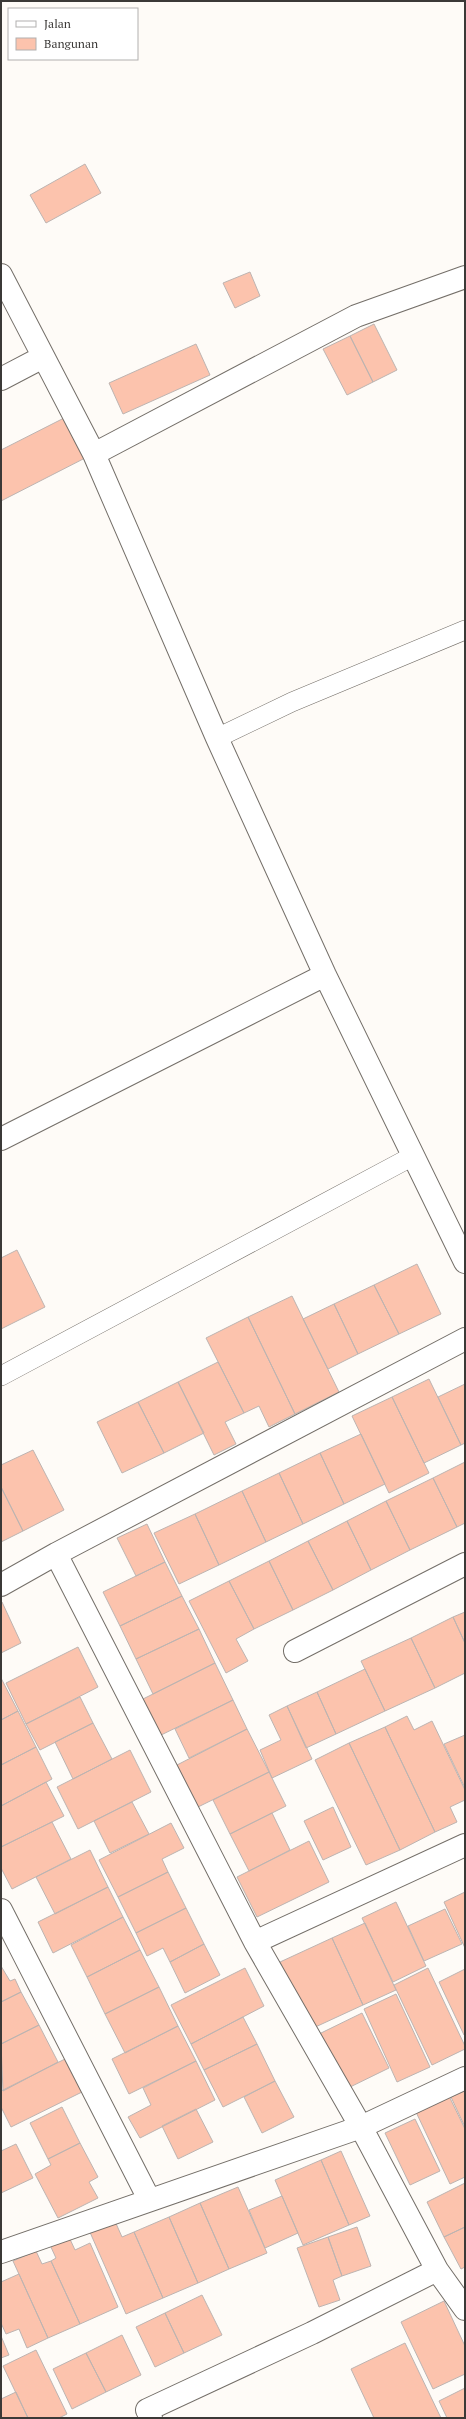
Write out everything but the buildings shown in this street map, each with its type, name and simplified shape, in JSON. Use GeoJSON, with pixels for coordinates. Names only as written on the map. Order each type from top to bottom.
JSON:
{"type":"FeatureCollection","features":[{"type":"Feature","properties":{"kind":"street"},"geometry":{"type":"LineString","coordinates":[[1,275],[94,454],[217,738],[325,975],[465,1262]]}},
{"type":"Feature","properties":{"kind":"street"},"geometry":{"type":"LineString","coordinates":[[94,454],[356,316],[465,277]]}},
{"type":"Feature","properties":{"kind":"street"},"geometry":{"type":"LineString","coordinates":[[1,379],[43,357]]}},
{"type":"Feature","properties":{"kind":"street"},"geometry":{"type":"LineString","coordinates":[[1,1139],[325,975]]}},
{"type":"Feature","properties":{"kind":"street"},"geometry":{"type":"LineString","coordinates":[[1,1585],[56,1554],[465,1339]]}},
{"type":"Feature","properties":{"kind":"street"},"geometry":{"type":"LineString","coordinates":[[56,1554],[255,1942],[361,2127],[437,2270],[465,2309]]}},
{"type":"Feature","properties":{"kind":"street"},"geometry":{"type":"LineString","coordinates":[[295,1651],[465,1564]]}},
{"type":"Feature","properties":{"kind":"street"},"geometry":{"type":"LineString","coordinates":[[255,1942],[465,1845]]}},
{"type":"Feature","properties":{"kind":"street"},"geometry":{"type":"LineString","coordinates":[[1,1910],[149,2199]]}},
{"type":"Feature","properties":{"kind":"street"},"geometry":{"type":"LineString","coordinates":[[1,2252],[149,2199],[361,2127],[465,2078]]}},
{"type":"Feature","properties":{"kind":"street"},"geometry":{"type":"LineString","coordinates":[[144,2416],[437,2270]]}},
{"type":"Feature","properties":{"kind":"lane"},"geometry":{"type":"LineString","coordinates":[[217,738],[292,702],[465,630]]}},
{"type":"Feature","properties":{"kind":"lane"},"geometry":{"type":"LineString","coordinates":[[1,1376],[413,1156]]}}]}
